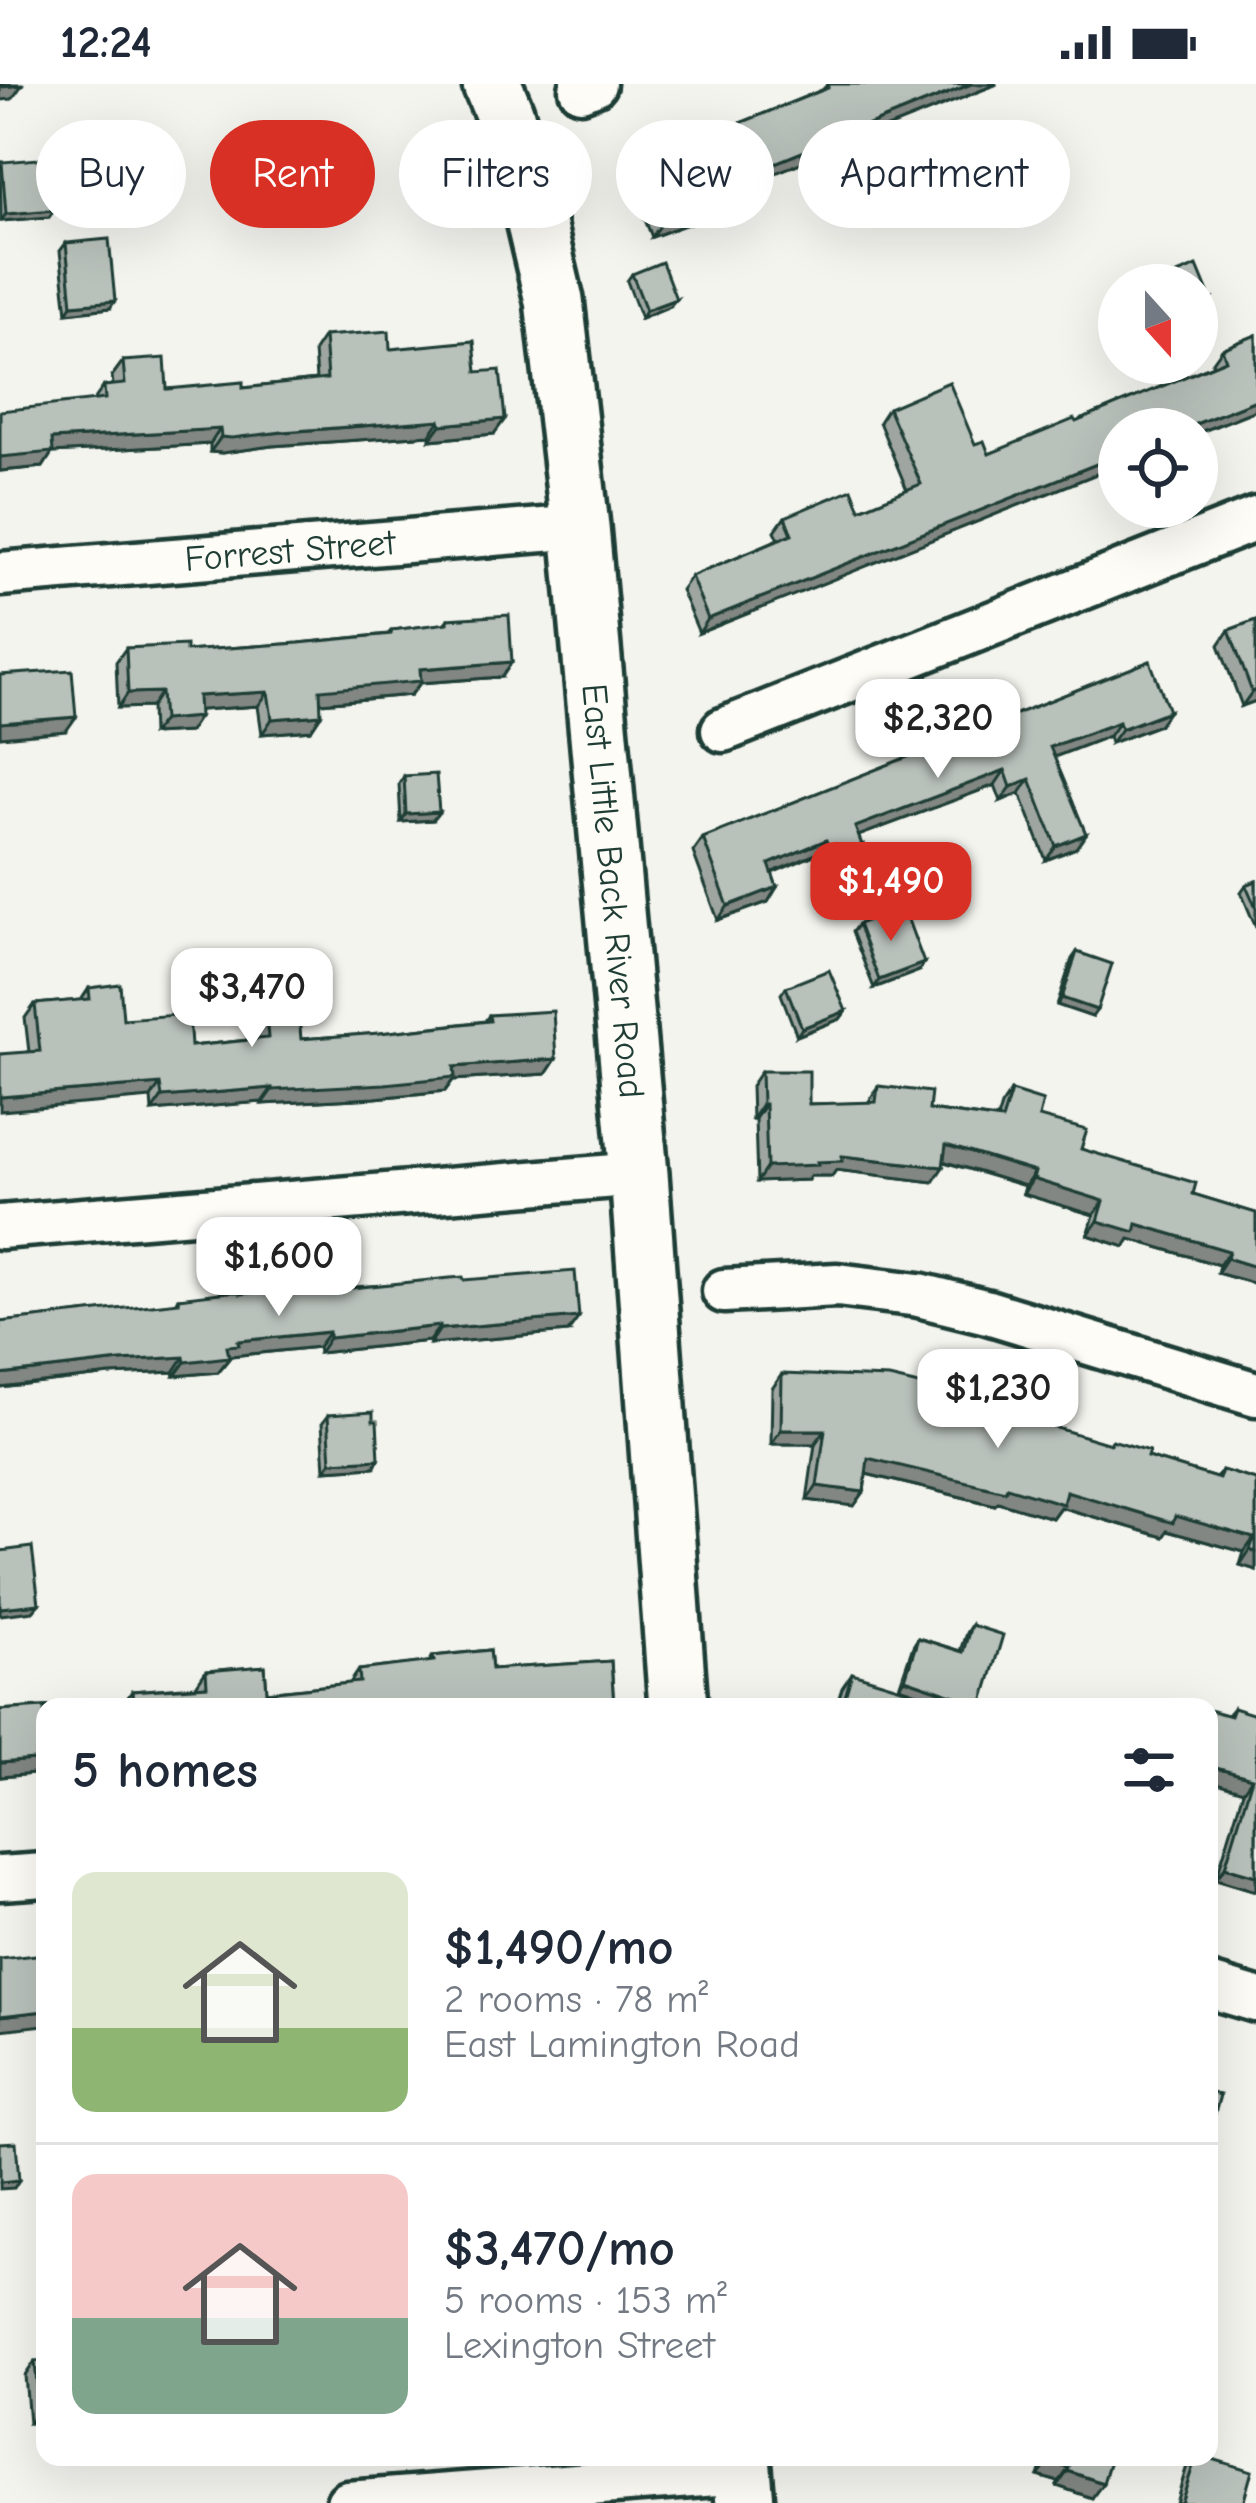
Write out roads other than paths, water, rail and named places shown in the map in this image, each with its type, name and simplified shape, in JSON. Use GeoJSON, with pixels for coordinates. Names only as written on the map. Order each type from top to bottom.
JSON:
{"type":"FeatureCollection","features":[{"type":"Feature","properties":{"kind":"street","name":"East Little Back River Road"},"geometry":{"type":"LineString","coordinates":[[492,84],[532,207],[554,300],[580,527],[639,1174],[677,1698]]}},
{"type":"Feature","properties":{"kind":"street"},"geometry":{"type":"LineString","coordinates":[[723,730],[1256,519]]}},
{"type":"Feature","properties":{"kind":"street","name":"Forrest Street"},"geometry":{"type":"LineString","coordinates":[[0,574],[580,527]]}},
{"type":"Feature","properties":{"kind":"street"},"geometry":{"type":"LineString","coordinates":[[0,1227],[639,1174]]}},
{"type":"Feature","properties":{"kind":"street"},"geometry":{"type":"LineString","coordinates":[[724,1291],[837,1285],[919,1295],[1256,1394]]}},
{"type":"Feature","properties":{"kind":"street"},"geometry":{"type":"LineString","coordinates":[[0,1878],[36,1876]]}},
{"type":"Feature","properties":{"kind":"street"},"geometry":{"type":"LineString","coordinates":[[1218,1989],[1256,2000]]}},
{"type":"Feature","properties":{"kind":"street"},"geometry":{"type":"LineString","coordinates":[[348,2503],[743,2477]]}}]}
